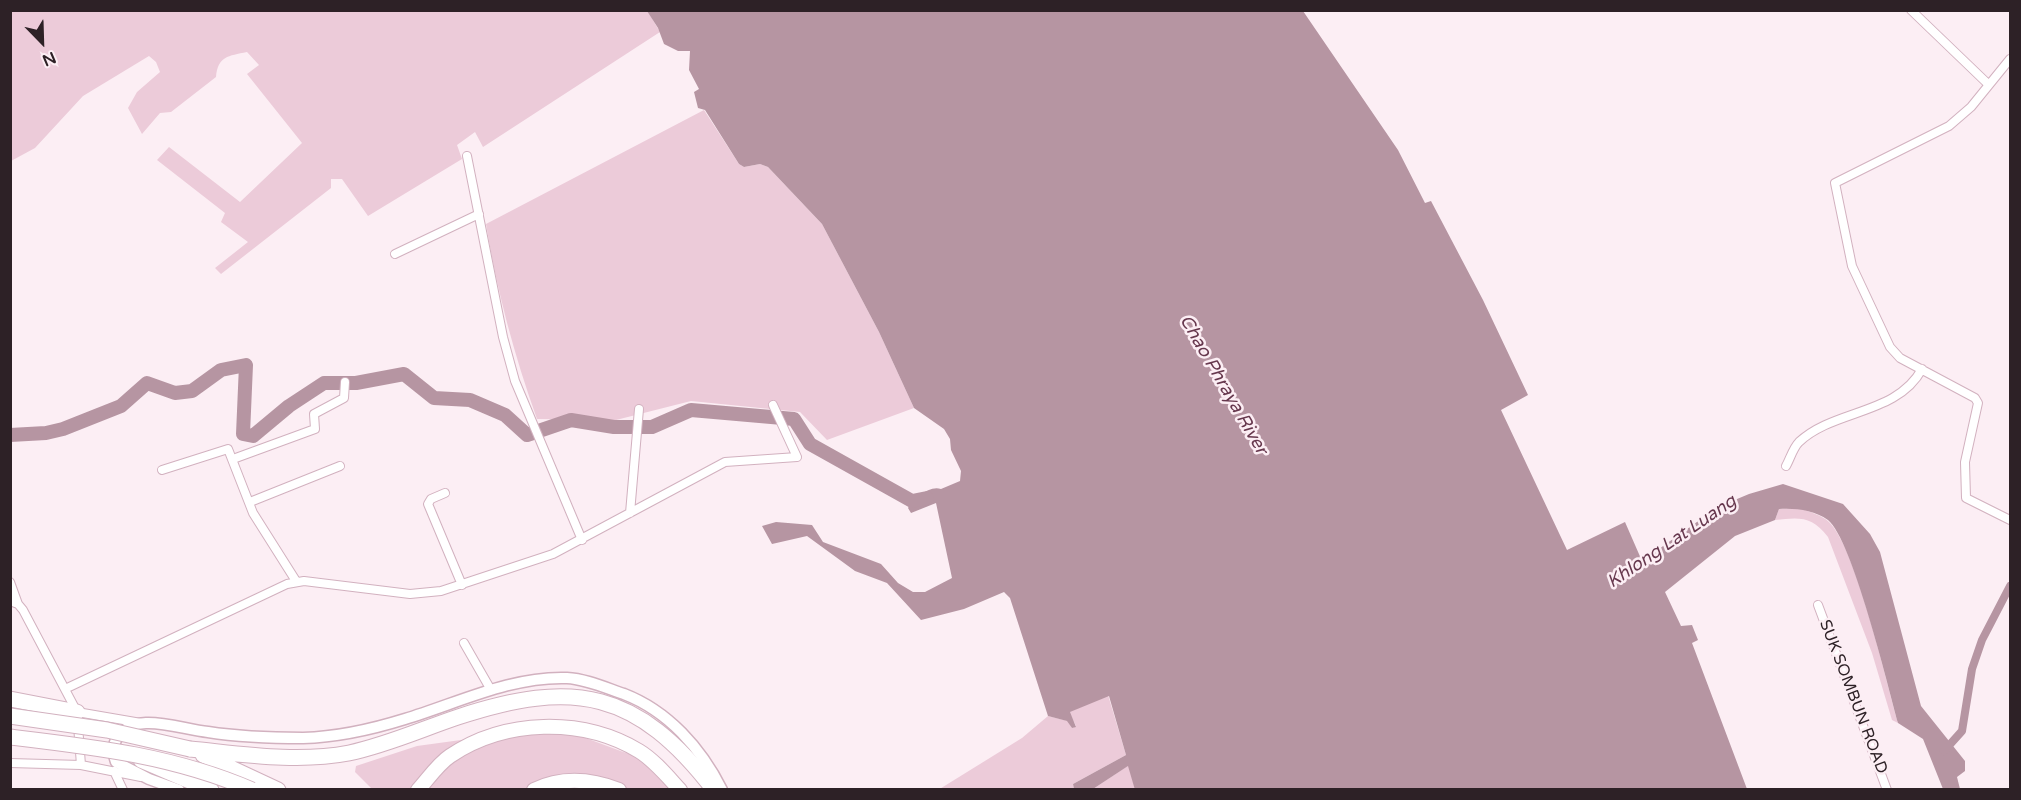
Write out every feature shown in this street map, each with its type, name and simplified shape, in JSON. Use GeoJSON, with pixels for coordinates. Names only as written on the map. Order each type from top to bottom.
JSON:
{"type":"FeatureCollection","features":[{"type":"Feature","properties":{"kind":"highway"},"geometry":{"type":"LineString","coordinates":[[10,717],[107,730],[190,749],[257,756],[306,757],[348,753],[513,701],[568,696],[609,703],[650,725],[689,758],[714,789]]}},
{"type":"Feature","properties":{"kind":"highway"},"geometry":{"type":"LineString","coordinates":[[10,699],[77,712]]}},
{"type":"Feature","properties":{"kind":"highway"},"geometry":{"type":"LineString","coordinates":[[10,737],[119,751],[189,766],[252,789]]}},
{"type":"Feature","properties":{"kind":"highway"},"geometry":{"type":"LineString","coordinates":[[190,749],[278,789]]}},
{"type":"Feature","properties":{"kind":"highway"},"geometry":{"type":"LineString","coordinates":[[119,751],[211,789]]}},
{"type":"Feature","properties":{"kind":"main road"},"geometry":{"type":"LineString","coordinates":[[418,789],[449,757],[497,732],[532,726],[571,728],[608,737],[640,752],[680,789]]}},
{"type":"Feature","properties":{"kind":"main road"},"geometry":{"type":"LineString","coordinates":[[534,789],[553,782],[576,780],[618,789]]}},
{"type":"Feature","properties":{"kind":"street"},"geometry":{"type":"LineString","coordinates":[[1911,10],[1988,84]]}},
{"type":"Feature","properties":{"kind":"street"},"geometry":{"type":"LineString","coordinates":[[2010,59],[1971,107],[1949,126],[1835,183],[1852,266],[1890,347],[1900,358],[1975,398],[1978,409],[1965,462],[1965,498],[2010,520]]}},
{"type":"Feature","properties":{"kind":"street"},"geometry":{"type":"LineString","coordinates":[[467,156],[508,355],[539,440],[582,540]]}},
{"type":"Feature","properties":{"kind":"street"},"geometry":{"type":"LineString","coordinates":[[395,254],[479,214]]}},
{"type":"Feature","properties":{"kind":"street"},"geometry":{"type":"LineString","coordinates":[[1786,466],[1798,443],[1813,432],[1864,413],[1899,393],[1912,384],[1922,369]]}},
{"type":"Feature","properties":{"kind":"street"},"geometry":{"type":"LineString","coordinates":[[233,459],[313,430],[316,427],[315,413],[340,401],[345,393],[345,382]]}},
{"type":"Feature","properties":{"kind":"street"},"geometry":{"type":"LineString","coordinates":[[65,690],[296,582],[422,594],[462,585],[553,554],[725,462],[797,457],[773,405]]}},
{"type":"Feature","properties":{"kind":"street"},"geometry":{"type":"LineString","coordinates":[[630,513],[639,412]]}},
{"type":"Feature","properties":{"kind":"street"},"geometry":{"type":"LineString","coordinates":[[162,470],[224,448],[230,451],[250,502],[296,582]]}},
{"type":"Feature","properties":{"kind":"street"},"geometry":{"type":"LineString","coordinates":[[250,502],[340,466]]}},
{"type":"Feature","properties":{"kind":"street"},"geometry":{"type":"LineString","coordinates":[[445,493],[431,499],[428,504],[462,585]]}},
{"type":"Feature","properties":{"kind":"street"},"geometry":{"type":"LineString","coordinates":[[10,582],[14,603],[77,712],[81,765]]}},
{"type":"Feature","properties":{"kind":"street","name":"SUK SOMBUN ROAD"},"geometry":{"type":"LineString","coordinates":[[1818,605],[1887,789]]}},
{"type":"Feature","properties":{"kind":"street"},"geometry":{"type":"LineString","coordinates":[[465,643],[491,690]]}},
{"type":"Feature","properties":{"kind":"street"},"geometry":{"type":"LineString","coordinates":[[77,712],[225,735],[269,738],[312,737],[355,732],[406,719],[491,690],[536,680],[569,678],[634,698],[663,716],[692,743],[722,789]]}},
{"type":"Feature","properties":{"kind":"street"},"geometry":{"type":"LineString","coordinates":[[146,723],[124,730],[117,737],[113,753],[116,762],[149,779]]}},
{"type":"Feature","properties":{"kind":"street"},"geometry":{"type":"LineString","coordinates":[[10,763],[81,765],[149,779],[179,789]]}},
{"type":"Feature","properties":{"kind":"street"},"geometry":{"type":"LineString","coordinates":[[114,771],[123,789]]}},
{"type":"Feature","properties":{"kind":"shaded area"},"geometry":{"type":"Polygon","coordinates":[[[647,10],[660,32],[483,147],[475,132],[457,145],[462,159],[368,216],[342,179],[331,179],[331,188],[221,274],[215,268],[248,242],[221,222],[225,213],[157,160],[169,147],[240,202],[302,143],[247,74],[259,65],[247,52],[225,58],[219,65],[216,77],[171,112],[160,113],[142,134],[128,108],[137,92],[160,72],[156,62],[149,56],[83,96],[35,148],[11,161],[11,11],[647,10]]]}},
{"type":"Feature","properties":{"kind":"shaded area"},"geometry":{"type":"Polygon","coordinates":[[[704,110],[739,164],[744,167],[760,164],[768,167],[822,224],[879,332],[914,408],[827,440],[800,412],[691,401],[616,420],[537,419],[507,323],[486,224],[704,110]]]}},
{"type":"Feature","properties":{"kind":"shaded area"},"geometry":{"type":"Polygon","coordinates":[[[1800,508],[1829,522],[1839,536],[1860,586],[1898,723],[1892,720],[1872,653],[1828,537],[1816,525],[1805,520],[1792,518],[1775,520],[1779,509],[1800,508]]]}},
{"type":"Feature","properties":{"kind":"shaded area"},"geometry":{"type":"Polygon","coordinates":[[[1108,695],[1126,755],[1073,784],[1074,789],[938,790],[1022,738],[1048,716],[1068,721],[1072,728],[1076,726],[1069,712],[1108,695]]]}},
{"type":"Feature","properties":{"kind":"shaded area"},"geometry":{"type":"Polygon","coordinates":[[[556,727],[653,763],[669,789],[372,789],[355,772],[356,766],[417,746],[556,727]]]}},
{"type":"Feature","properties":{"kind":"shaded area"},"geometry":{"type":"Polygon","coordinates":[[[1129,765],[1135,789],[1093,789],[1129,765]]]}},
{"type":"Feature","properties":{"kind":"water"},"geometry":{"type":"Polygon","coordinates":[[[647,11],[1303,11],[1398,150],[1425,203],[1431,201],[1483,300],[1528,395],[1501,410],[1567,550],[1625,522],[1642,561],[1718,507],[1749,494],[1783,484],[1843,504],[1870,534],[1880,552],[1921,706],[1965,761],[1965,771],[1957,777],[1960,789],[1943,789],[1923,739],[1898,723],[1858,583],[1837,533],[1828,520],[1817,514],[1805,510],[1779,509],[1775,520],[1735,536],[1665,592],[1681,626],[1692,625],[1698,640],[1692,643],[1747,789],[1135,790],[1128,766],[1093,789],[1074,789],[1073,784],[1126,755],[1109,696],[1070,712],[1076,727],[1072,728],[1067,721],[1048,716],[1010,598],[1004,592],[964,609],[921,620],[887,583],[855,571],[807,536],[772,544],[762,526],[776,522],[812,525],[823,542],[881,564],[898,583],[913,592],[925,592],[952,578],[936,503],[911,513],[908,508],[927,491],[941,489],[960,481],[961,471],[951,450],[950,439],[944,429],[914,408],[879,332],[822,224],[768,167],[760,164],[744,167],[739,164],[705,110],[698,108],[694,92],[699,89],[689,70],[690,51],[678,51],[664,44],[658,28],[647,11]]]}},
{"type":"Feature","properties":{"kind":"waterway"},"geometry":{"type":"LineString","coordinates":[[10,435],[46,433],[63,429],[121,406],[147,383],[175,393],[192,391],[221,370],[246,365],[243,434],[253,436],[289,406],[324,383],[356,383],[404,374],[434,398],[470,400],[505,415],[527,435],[571,420],[614,427],[652,427],[691,410],[794,419],[810,444],[912,501],[927,498]]}},
{"type":"Feature","properties":{"kind":"waterway"},"geometry":{"type":"LineString","coordinates":[[1944,751],[1962,731],[1972,669],[1982,640],[2010,586]]}},
{"type":"Feature","properties":{"kind":"water label","name":"Chao Phraya River"},"geometry":{"type":"Point","coordinates":[1223,385]}},
{"type":"Feature","properties":{"kind":"water label","name":"Khlong Lat Luang"},"geometry":{"type":"Point","coordinates":[1672,542]}}]}
